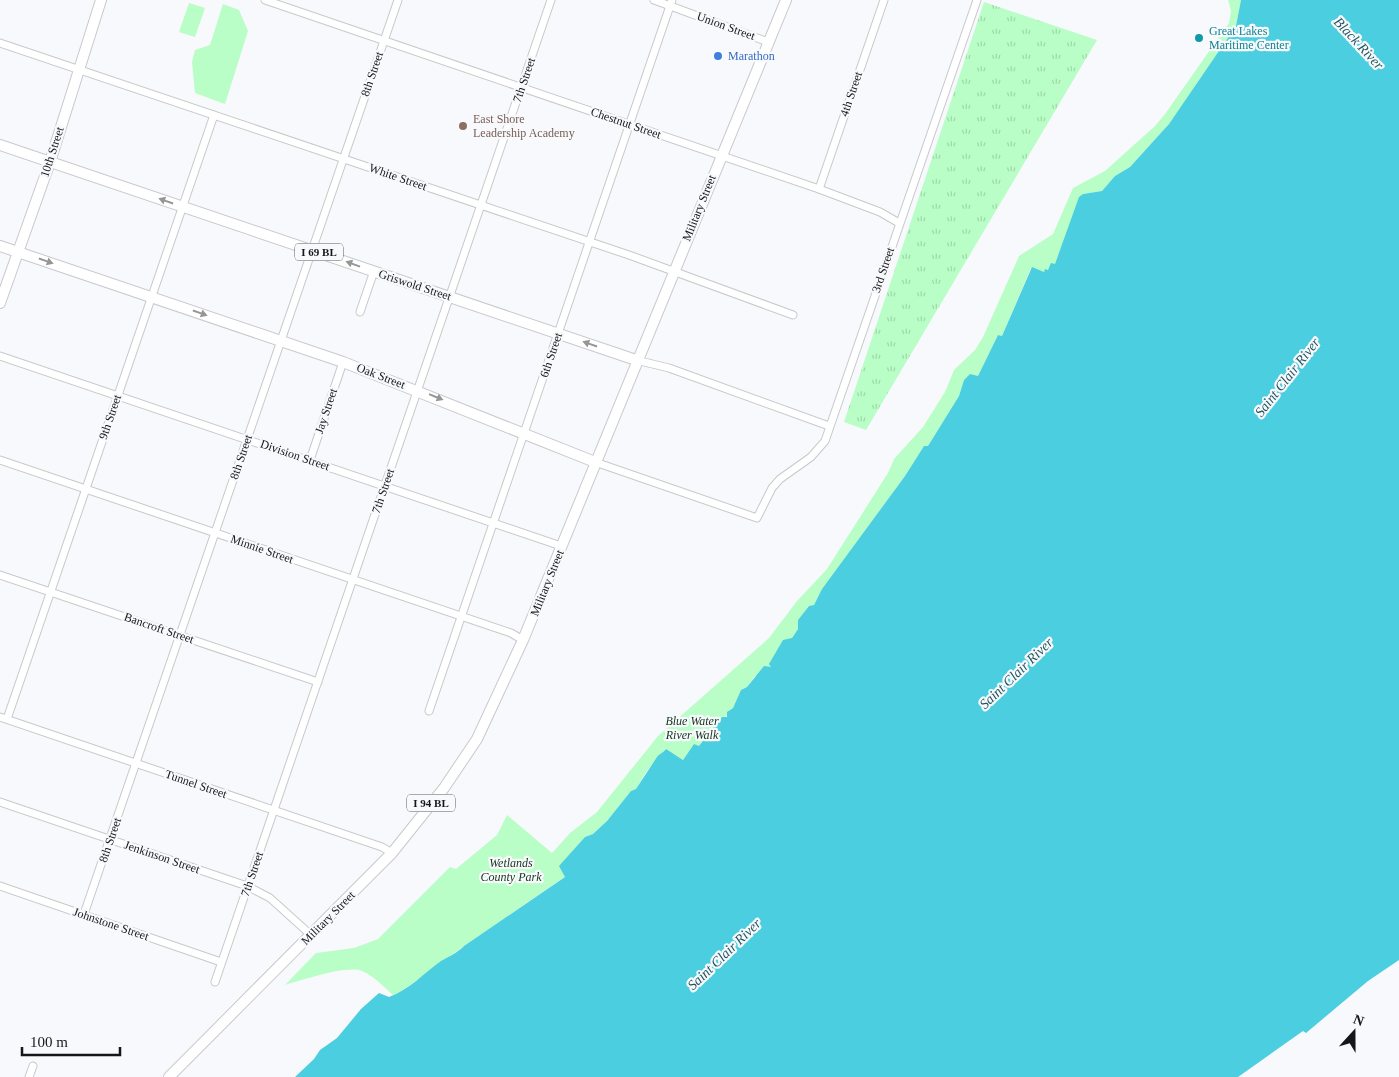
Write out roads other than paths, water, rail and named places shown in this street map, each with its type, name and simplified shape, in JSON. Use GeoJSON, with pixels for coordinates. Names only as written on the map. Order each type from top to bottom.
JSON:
{"type":"FeatureCollection","features":[{"type":"Feature","properties":{"kind":"main road","name":"10th Street"},"geometry":{"type":"LineString","coordinates":[[0,303],[50,162],[101,0]]}},
{"type":"Feature","properties":{"kind":"main road","name":"Military Street"},"geometry":{"type":"LineString","coordinates":[[169,1077],[392,853],[444,788],[477,739],[523,640],[636,360],[786,0]]}},
{"type":"Feature","properties":{"kind":"main road","name":"Griswold Street"},"geometry":{"type":"LineString","coordinates":[[0,146],[313,249],[636,360]]}},
{"type":"Feature","properties":{"kind":"main road","name":"Oak Street"},"geometry":{"type":"LineString","coordinates":[[0,246],[343,362],[596,462]]}},
{"type":"Feature","properties":{"kind":"street","name":"Chestnut Street"},"geometry":{"type":"LineString","coordinates":[[264,0],[819,189],[880,212],[899,223]]}},
{"type":"Feature","properties":{"kind":"street","name":"8th Street"},"geometry":{"type":"LineString","coordinates":[[84,914],[398,0]]}},
{"type":"Feature","properties":{"kind":"street","name":"7th Street"},"geometry":{"type":"LineString","coordinates":[[215,982],[551,0]]}},
{"type":"Feature","properties":{"kind":"street","name":"Union Street"},"geometry":{"type":"LineString","coordinates":[[654,0],[671,3],[768,42]]}},
{"type":"Feature","properties":{"kind":"street","name":"4th Street"},"geometry":{"type":"LineString","coordinates":[[819,189],[884,0]]}},
{"type":"Feature","properties":{"kind":"street","name":"3rd Street"},"geometry":{"type":"LineString","coordinates":[[757,518],[772,488],[819,450],[830,426],[977,0]]}},
{"type":"Feature","properties":{"kind":"street","name":"6th Street"},"geometry":{"type":"LineString","coordinates":[[429,710],[671,3]]}},
{"type":"Feature","properties":{"kind":"street","name":"White Street"},"geometry":{"type":"LineString","coordinates":[[0,43],[590,242],[794,315]]}},
{"type":"Feature","properties":{"kind":"street","name":"9th Street"},"geometry":{"type":"LineString","coordinates":[[3,718],[51,592],[214,115]]}},
{"type":"Feature","properties":{"kind":"street"},"geometry":{"type":"LineString","coordinates":[[360,312],[374,271]]}},
{"type":"Feature","properties":{"kind":"street","name":"Division Street"},"geometry":{"type":"LineString","coordinates":[[0,356],[248,438],[561,546]]}},
{"type":"Feature","properties":{"kind":"street","name":"Griswold Street"},"geometry":{"type":"LineString","coordinates":[[636,360],[669,368],[830,426]]}},
{"type":"Feature","properties":{"kind":"street","name":"Jay Street"},"geometry":{"type":"LineString","coordinates":[[310,460],[343,362]]}},
{"type":"Feature","properties":{"kind":"street","name":"Minnie Street"},"geometry":{"type":"LineString","coordinates":[[0,460],[462,617],[523,640]]}},
{"type":"Feature","properties":{"kind":"street","name":"Oak Street"},"geometry":{"type":"LineString","coordinates":[[596,462],[757,518]]}},
{"type":"Feature","properties":{"kind":"street","name":"Bancroft Street"},"geometry":{"type":"LineString","coordinates":[[0,575],[318,682]]}},
{"type":"Feature","properties":{"kind":"street","name":"Tunnel Street"},"geometry":{"type":"LineString","coordinates":[[3,718],[382,847],[392,853]]}},
{"type":"Feature","properties":{"kind":"street","name":"Jenkinson Street"},"geometry":{"type":"LineString","coordinates":[[0,802],[248,886],[270,898],[311,935]]}},
{"type":"Feature","properties":{"kind":"street","name":"Johnstone Street"},"geometry":{"type":"LineString","coordinates":[[0,886],[221,962]]}},
{"type":"Feature","properties":{"kind":"street"},"geometry":{"type":"LineString","coordinates":[[29,1077],[33,1066]]}},
{"type":"Feature","properties":{"kind":"water"},"geometry":{"type":"Polygon","coordinates":[[[1241,0],[1399,0],[1399,960],[1368,981],[1306,1033],[1303,1031],[1238,1077],[295,1077],[314,1059],[320,1050],[337,1038],[361,1009],[379,993],[389,997],[403,990],[441,961],[456,953],[565,877],[559,866],[585,837],[593,834],[607,821],[631,791],[636,789],[658,756],[666,749],[683,760],[694,744],[699,746],[722,717],[727,717],[727,712],[733,708],[741,690],[747,687],[764,666],[771,667],[769,664],[783,640],[792,638],[798,629],[798,620],[809,606],[814,605],[822,589],[905,476],[924,446],[928,446],[959,396],[964,380],[970,374],[978,376],[998,335],[1002,336],[1032,267],[1044,272],[1045,269],[1048,270],[1051,263],[1055,264],[1079,197],[1083,194],[1102,191],[1115,176],[1130,167],[1169,124],[1236,26],[1241,0]]]}},
{"type":"Feature","properties":{"kind":"place","name":"Great Lakes Maritime Center"},"geometry":{"type":"Point","coordinates":[1199,38]}},
{"type":"Feature","properties":{"kind":"place","name":"Marathon"},"geometry":{"type":"Point","coordinates":[718,56]}},
{"type":"Feature","properties":{"kind":"place","name":"East Shore Leadership Academy"},"geometry":{"type":"Point","coordinates":[463,126]}},
{"type":"Feature","properties":{"kind":"water label","name":"Black River"},"geometry":{"type":"Point","coordinates":[1359,43]}},
{"type":"Feature","properties":{"kind":"water label","name":"Saint Clair River"},"geometry":{"type":"Point","coordinates":[1287,377]}},
{"type":"Feature","properties":{"kind":"water label","name":"Saint Clair River"},"geometry":{"type":"Point","coordinates":[1016,673]}},
{"type":"Feature","properties":{"kind":"water label","name":"Saint Clair River"},"geometry":{"type":"Point","coordinates":[724,954]}},
{"type":"Feature","properties":{"kind":"park label","name":"Blue Water River Walk"},"geometry":{"type":"Point","coordinates":[692,728]}},
{"type":"Feature","properties":{"kind":"park label","name":"Wetlands County Park"},"geometry":{"type":"Point","coordinates":[511,870]}}]}
